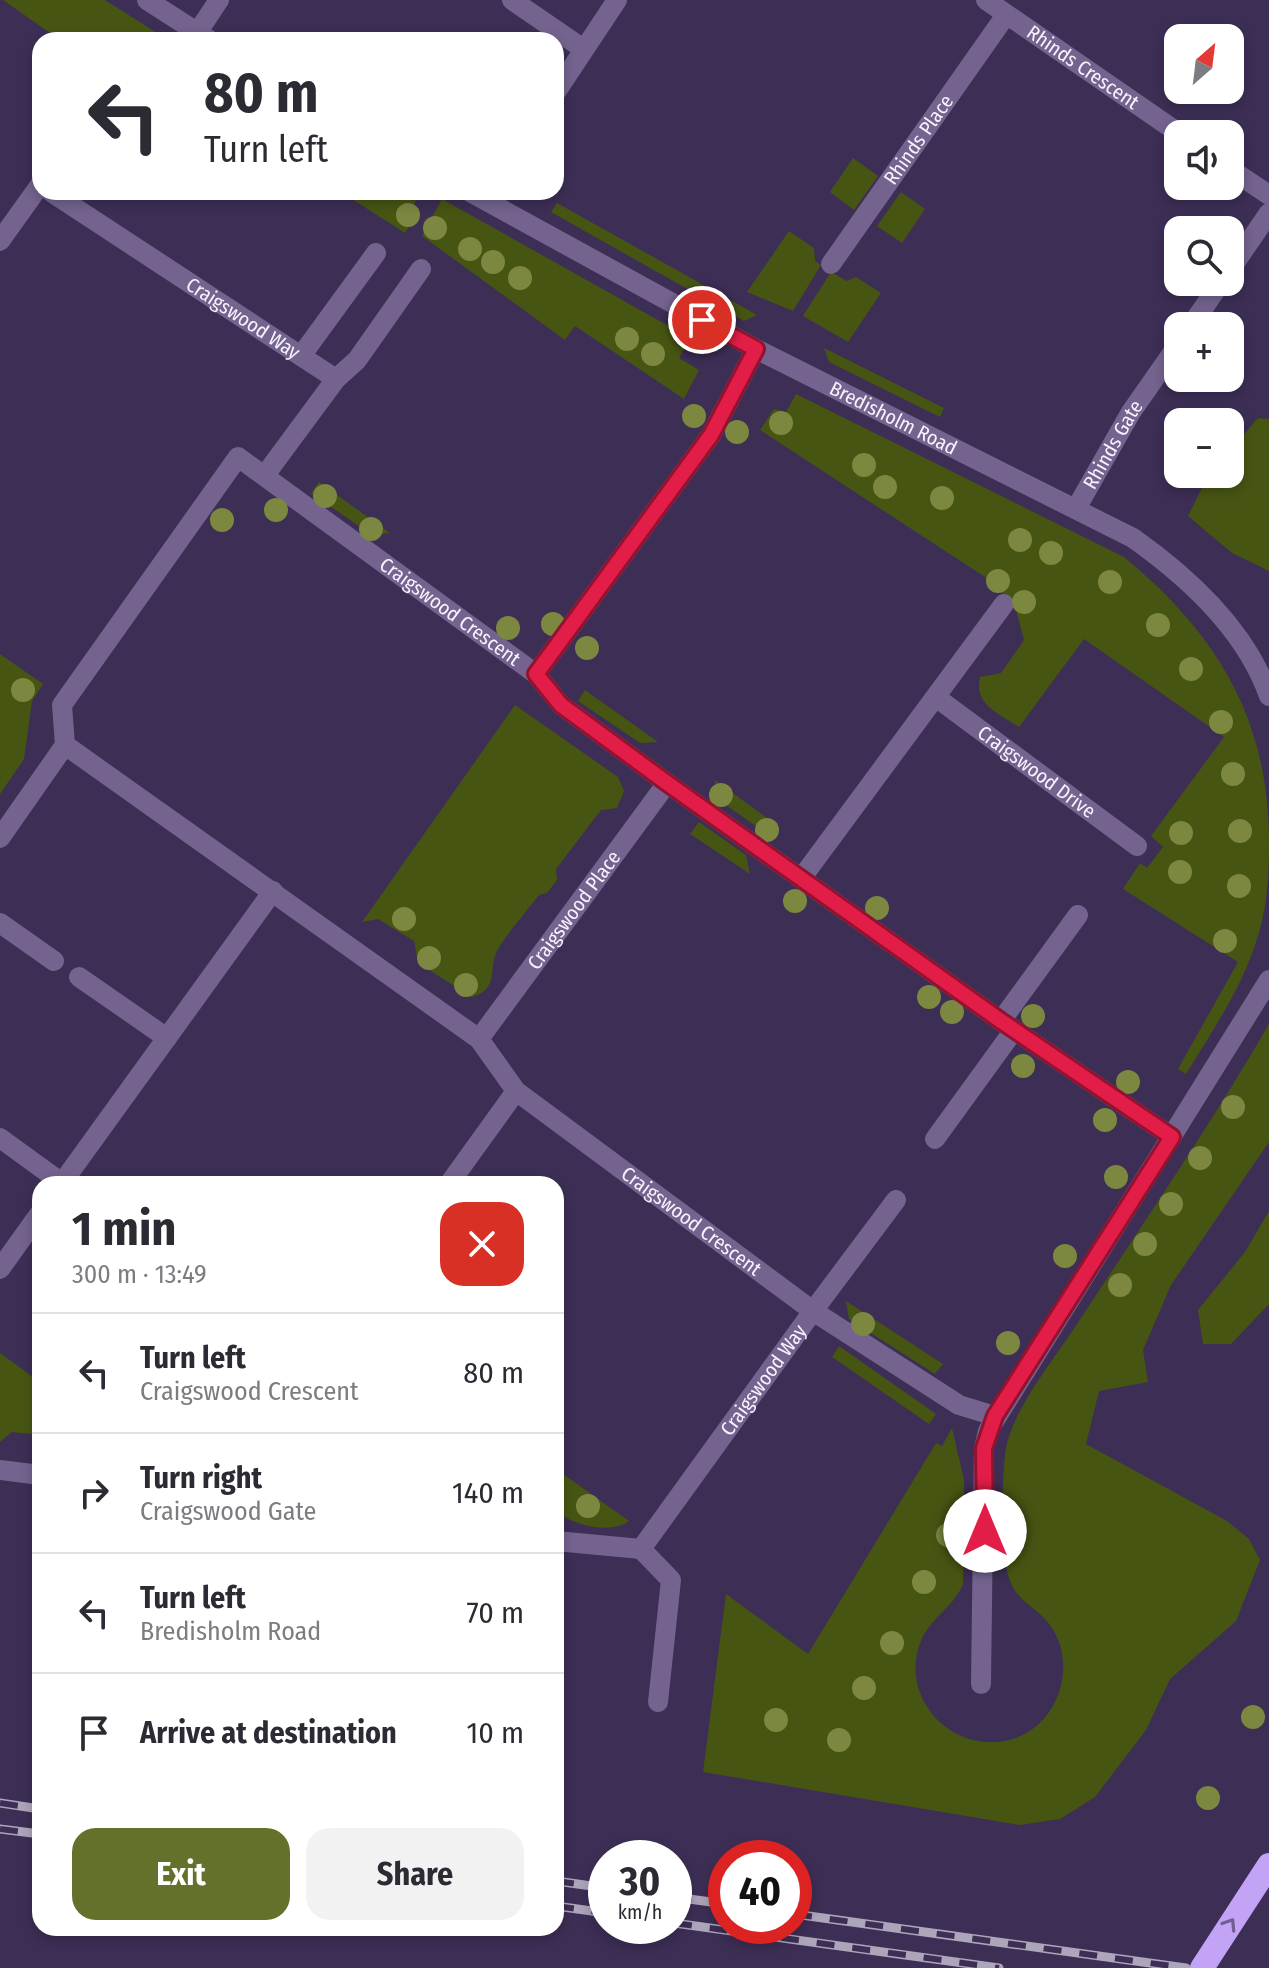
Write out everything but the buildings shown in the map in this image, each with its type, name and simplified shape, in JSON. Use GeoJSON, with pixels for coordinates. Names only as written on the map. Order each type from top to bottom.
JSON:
{"type":"FeatureCollection","features":[{"type":"Feature","properties":{"kind":"highway"},"geometry":{"type":"LineString","coordinates":[[1202,1968],[1264,1873]]}},
{"type":"Feature","properties":{"kind":"street"},"geometry":{"type":"LineString","coordinates":[[147,0],[197,32]]}},
{"type":"Feature","properties":{"kind":"street"},"geometry":{"type":"LineString","coordinates":[[205,32],[219,0]]}},
{"type":"Feature","properties":{"kind":"street"},"geometry":{"type":"LineString","coordinates":[[512,0],[559,32]]}},
{"type":"Feature","properties":{"kind":"street"},"geometry":{"type":"LineString","coordinates":[[564,78],[617,0]]}},
{"type":"Feature","properties":{"kind":"street","name":"Rhinds Crescent"},"geometry":{"type":"LineString","coordinates":[[986,0],[1164,123]]}},
{"type":"Feature","properties":{"kind":"street","name":"Rhinds Place"},"geometry":{"type":"LineString","coordinates":[[831,264],[1006,15]]}},
{"type":"Feature","properties":{"kind":"street"},"geometry":{"type":"LineString","coordinates":[[564,36],[582,48]]}},
{"type":"Feature","properties":{"kind":"street"},"geometry":{"type":"LineString","coordinates":[[1244,178],[1269,195]]}},
{"type":"Feature","properties":{"kind":"street"},"geometry":{"type":"LineString","coordinates":[[0,241],[32,196]]}},
{"type":"Feature","properties":{"kind":"street","name":"Craigswood Way"},"geometry":{"type":"LineString","coordinates":[[63,200],[336,379]]}},
{"type":"Feature","properties":{"kind":"street","name":"Bredisholm Road"},"geometry":{"type":"LineString","coordinates":[[496,200],[756,349],[1077,507],[1133,538],[1174,567],[1237,638],[1269,696]]}},
{"type":"Feature","properties":{"kind":"street"},"geometry":{"type":"LineString","coordinates":[[1244,250],[1269,213]]}},
{"type":"Feature","properties":{"kind":"street"},"geometry":{"type":"LineString","coordinates":[[301,356],[376,253]]}},
{"type":"Feature","properties":{"kind":"street"},"geometry":{"type":"LineString","coordinates":[[265,475],[336,379],[357,360],[421,269]]}},
{"type":"Feature","properties":{"kind":"street"},"geometry":{"type":"LineString","coordinates":[[536,674],[711,435],[756,349]]}},
{"type":"Feature","properties":{"kind":"street","name":"Rhinds Gate"},"geometry":{"type":"LineString","coordinates":[[1077,507],[1131,412],[1164,365]]}},
{"type":"Feature","properties":{"kind":"street","name":"Craigswood Crescent"},"geometry":{"type":"LineString","coordinates":[[813,1311],[516,1091],[479,1039],[65,745],[62,705],[238,457],[536,674],[561,705],[667,783],[803,876],[1008,1025],[1172,1137]]}},
{"type":"Feature","properties":{"kind":"street"},"geometry":{"type":"LineString","coordinates":[[803,876],[1004,604]]}},
{"type":"Feature","properties":{"kind":"street","name":"Craigswood Drive"},"geometry":{"type":"LineString","coordinates":[[937,698],[1137,846]]}},
{"type":"Feature","properties":{"kind":"street"},"geometry":{"type":"LineString","coordinates":[[0,838],[65,745]]}},
{"type":"Feature","properties":{"kind":"street","name":"Craigswood Place"},"geometry":{"type":"LineString","coordinates":[[479,1039],[667,783]]}},
{"type":"Feature","properties":{"kind":"street"},"geometry":{"type":"LineString","coordinates":[[68,1176],[273,891]]}},
{"type":"Feature","properties":{"kind":"street"},"geometry":{"type":"LineString","coordinates":[[935,1139],[1078,915]]}},
{"type":"Feature","properties":{"kind":"street"},"geometry":{"type":"LineString","coordinates":[[0,923],[54,961]]}},
{"type":"Feature","properties":{"kind":"street"},"geometry":{"type":"LineString","coordinates":[[79,977],[167,1038]]}},
{"type":"Feature","properties":{"kind":"street"},"geometry":{"type":"LineString","coordinates":[[981,1684],[984,1448],[995,1416],[1269,980]]}},
{"type":"Feature","properties":{"kind":"street"},"geometry":{"type":"LineString","coordinates":[[455,1176],[516,1091]]}},
{"type":"Feature","properties":{"kind":"street"},"geometry":{"type":"LineString","coordinates":[[0,1138],[51,1176]]}},
{"type":"Feature","properties":{"kind":"street"},"geometry":{"type":"LineString","coordinates":[[813,1311],[896,1200]]}},
{"type":"Feature","properties":{"kind":"street"},"geometry":{"type":"LineString","coordinates":[[0,1269],[32,1224]]}},
{"type":"Feature","properties":{"kind":"street","name":"Craigswood Way"},"geometry":{"type":"LineString","coordinates":[[641,1549],[813,1311],[959,1405],[995,1416]]}},
{"type":"Feature","properties":{"kind":"street"},"geometry":{"type":"LineString","coordinates":[[0,1470],[32,1474]]}},
{"type":"Feature","properties":{"kind":"street"},"geometry":{"type":"LineString","coordinates":[[564,1542],[641,1549],[671,1580],[658,1702]]}},
{"type":"Feature","properties":{"kind":"green space"},"geometry":{"type":"Polygon","coordinates":[[[3,0],[105,0],[155,32],[49,32],[3,0]]]}},
{"type":"Feature","properties":{"kind":"green space"},"geometry":{"type":"Polygon","coordinates":[[[853,158],[878,176],[854,210],[830,192],[853,158]]]}},
{"type":"Feature","properties":{"kind":"green space"},"geometry":{"type":"Polygon","coordinates":[[[901,192],[925,209],[902,243],[877,226],[901,192]]]}},
{"type":"Feature","properties":{"kind":"green space"},"geometry":{"type":"Polygon","coordinates":[[[353,200],[416,200],[413,207],[419,211],[405,233],[353,200]]]}},
{"type":"Feature","properties":{"kind":"green space"},"geometry":{"type":"Polygon","coordinates":[[[444,200],[690,338],[679,358],[699,370],[684,399],[575,326],[565,340],[422,236],[444,200]]]}},
{"type":"Feature","properties":{"kind":"green space"},"geometry":{"type":"Polygon","coordinates":[[[557,203],[757,315],[744,321],[551,212],[557,203]]]}},
{"type":"Feature","properties":{"kind":"green space"},"geometry":{"type":"Polygon","coordinates":[[[789,231],[814,248],[815,261],[821,265],[793,311],[747,292],[789,231]]]}},
{"type":"Feature","properties":{"kind":"green space"},"geometry":{"type":"Polygon","coordinates":[[[831,272],[847,281],[856,277],[881,293],[848,342],[803,316],[831,272]]]}},
{"type":"Feature","properties":{"kind":"green space"},"geometry":{"type":"Polygon","coordinates":[[[824,348],[944,408],[940,417],[829,362],[824,348]]]}},
{"type":"Feature","properties":{"kind":"green space"},"geometry":{"type":"Polygon","coordinates":[[[796,394],[1124,557],[1186,617],[1232,683],[1260,757],[1267,798],[1269,843],[1266,895],[1259,933],[1249,962],[1186,1074],[1178,1069],[1238,962],[1123,889],[1140,863],[1147,868],[1163,847],[1151,836],[1224,737],[1084,639],[1019,727],[996,713],[980,694],[980,677],[1001,673],[1024,640],[1014,603],[988,579],[760,430],[774,409],[786,412],[796,394]]]}},
{"type":"Feature","properties":{"kind":"green space"},"geometry":{"type":"Polygon","coordinates":[[[1258,418],[1269,419],[1269,571],[1232,553],[1188,516],[1202,488],[1244,488],[1244,434],[1258,418]]]}},
{"type":"Feature","properties":{"kind":"green space"},"geometry":{"type":"Polygon","coordinates":[[[319,482],[390,533],[372,535],[311,493],[319,482]]]}},
{"type":"Feature","properties":{"kind":"green space"},"geometry":{"type":"Polygon","coordinates":[[[0,654],[43,684],[32,701],[24,759],[0,794],[0,654]]]}},
{"type":"Feature","properties":{"kind":"green space"},"geometry":{"type":"Polygon","coordinates":[[[585,690],[658,742],[640,743],[578,701],[585,690]]]}},
{"type":"Feature","properties":{"kind":"green space"},"geometry":{"type":"Polygon","coordinates":[[[515,705],[618,777],[624,791],[617,808],[601,810],[556,869],[557,880],[547,893],[539,895],[497,951],[490,983],[472,997],[418,963],[414,941],[378,919],[362,922],[515,705]]]}},
{"type":"Feature","properties":{"kind":"green space"},"geometry":{"type":"Polygon","coordinates":[[[715,780],[778,826],[770,836],[716,798],[715,780]]]}},
{"type":"Feature","properties":{"kind":"green space"},"geometry":{"type":"Polygon","coordinates":[[[699,822],[746,855],[750,874],[690,834],[699,822]]]}},
{"type":"Feature","properties":{"kind":"green space"},"geometry":{"type":"Polygon","coordinates":[[[1269,1024],[1269,1142],[1171,1285],[1143,1350],[1148,1382],[1099,1391],[1086,1444],[1227,1521],[1249,1539],[1260,1560],[1236,1621],[1170,1679],[1146,1730],[1095,1797],[1060,1819],[1020,1825],[703,1772],[726,1594],[808,1654],[936,1443],[942,1446],[952,1428],[964,1480],[963,1584],[921,1641],[916,1660],[916,1679],[931,1712],[943,1725],[977,1741],[996,1742],[1016,1738],[1033,1729],[1047,1716],[1062,1681],[1063,1662],[1059,1643],[1050,1625],[1018,1594],[1007,1569],[1002,1501],[1008,1439],[1034,1387],[1175,1175],[1269,1024]]]}},
{"type":"Feature","properties":{"kind":"green space"},"geometry":{"type":"Polygon","coordinates":[[[1269,1211],[1269,1304],[1231,1344],[1203,1344],[1198,1310],[1245,1252],[1269,1211]]]}},
{"type":"Feature","properties":{"kind":"green space"},"geometry":{"type":"Polygon","coordinates":[[[846,1301],[943,1364],[935,1374],[849,1319],[846,1301]]]}},
{"type":"Feature","properties":{"kind":"green space"},"geometry":{"type":"Polygon","coordinates":[[[839,1346],[936,1414],[929,1424],[832,1357],[839,1346]]]}},
{"type":"Feature","properties":{"kind":"green space"},"geometry":{"type":"Polygon","coordinates":[[[0,1353],[32,1376],[32,1434],[12,1432],[0,1442],[0,1353]]]}},
{"type":"Feature","properties":{"kind":"green space"},"geometry":{"type":"Polygon","coordinates":[[[564,1475],[629,1521],[602,1528],[564,1516],[564,1475]]]}},
{"type":"Feature","properties":{"kind":"railway"},"geometry":{"type":"LineString","coordinates":[[0,1803],[32,1808]]}},
{"type":"Feature","properties":{"kind":"railway"},"geometry":{"type":"LineString","coordinates":[[0,1829],[32,1833]]}},
{"type":"Feature","properties":{"kind":"railway"},"geometry":{"type":"LineString","coordinates":[[564,1882],[588,1885]]}},
{"type":"Feature","properties":{"kind":"railway"},"geometry":{"type":"LineString","coordinates":[[692,1899],[708,1902]]}},
{"type":"Feature","properties":{"kind":"railway"},"geometry":{"type":"LineString","coordinates":[[564,1907],[588,1910]]}},
{"type":"Feature","properties":{"kind":"railway"},"geometry":{"type":"LineString","coordinates":[[812,1916],[1186,1968]]}},
{"type":"Feature","properties":{"kind":"railway"},"geometry":{"type":"LineString","coordinates":[[692,1925],[999,1968]]}},
{"type":"Feature","properties":{"kind":"route"},"geometry":{"type":"LineString","coordinates":[[702,320],[756,349],[711,435],[536,674],[561,705],[667,783],[803,876],[1001,1021],[1172,1137],[995,1416],[984,1448],[985,1531]]}}]}
